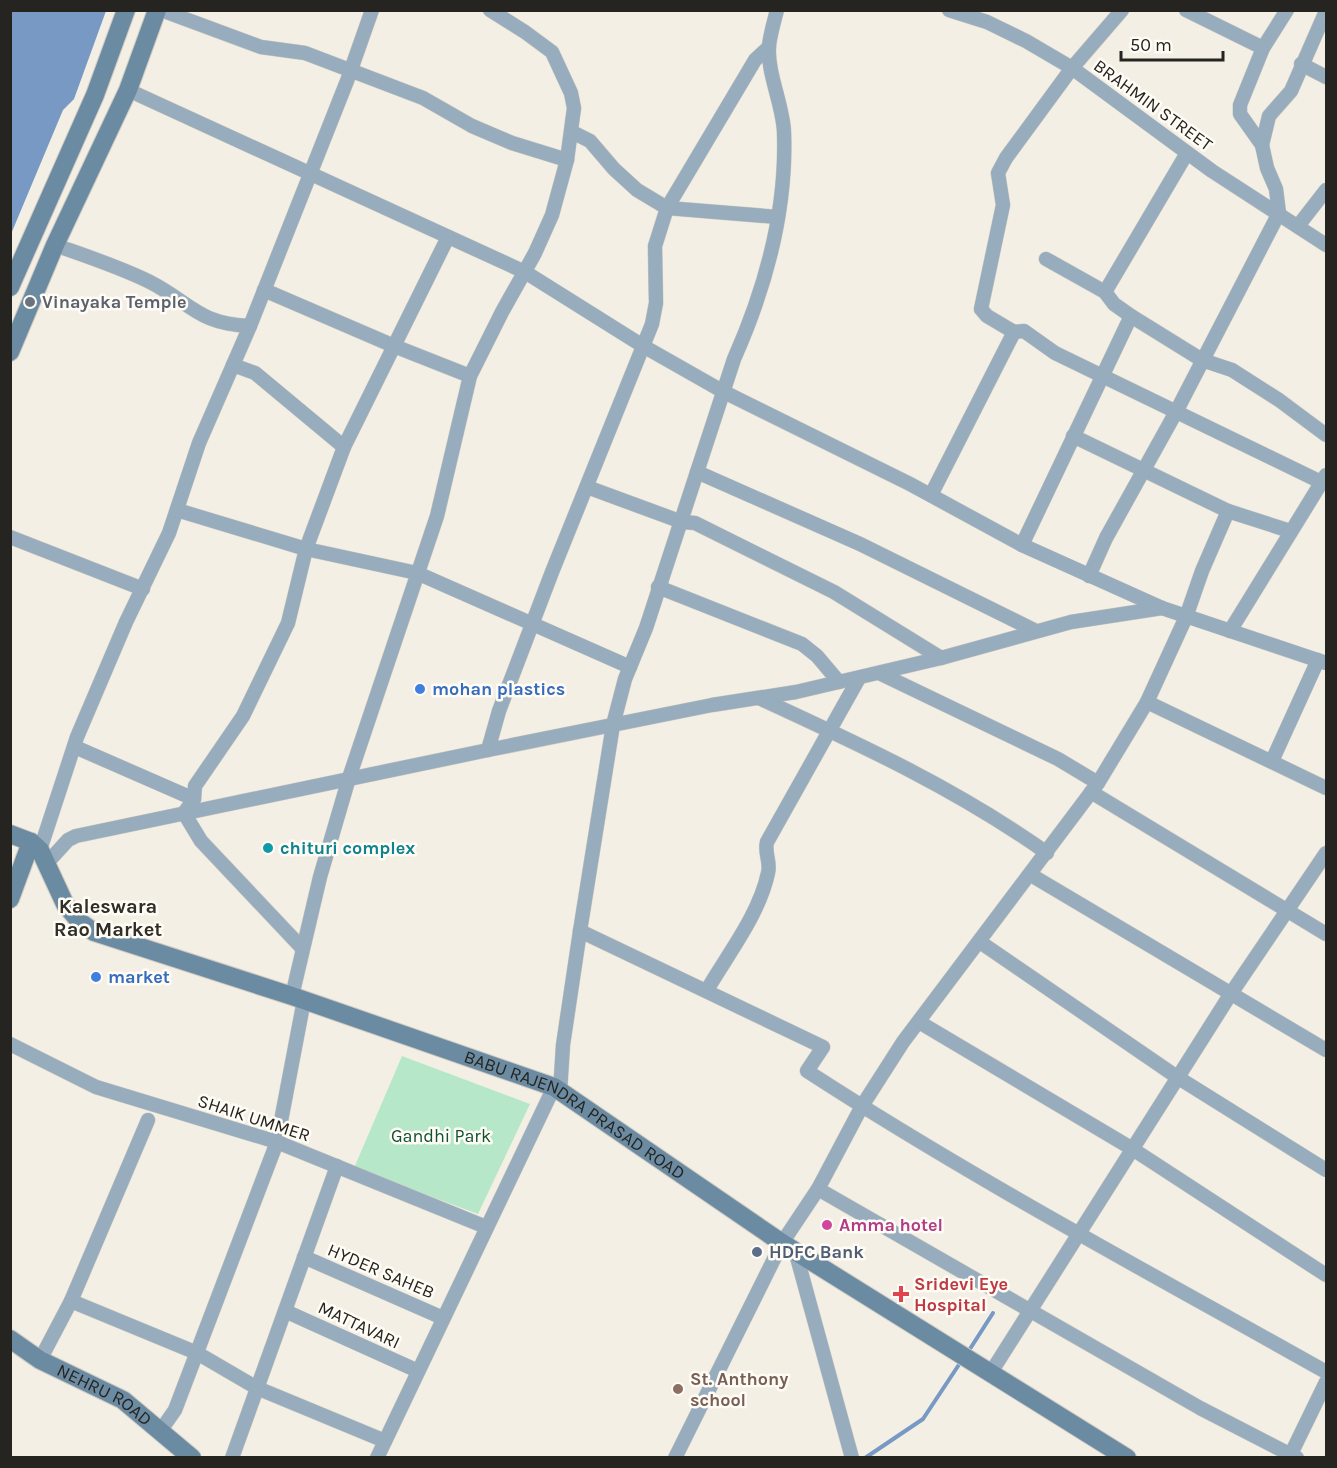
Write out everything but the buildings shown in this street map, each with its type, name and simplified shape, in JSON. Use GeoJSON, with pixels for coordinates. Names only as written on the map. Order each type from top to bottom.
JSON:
{"type":"FeatureCollection","features":[{"type":"Feature","properties":{"kind":"street"},"geometry":{"type":"LineString","coordinates":[[10,286],[95,95],[126,10]]}},
{"type":"Feature","properties":{"kind":"street"},"geometry":{"type":"LineString","coordinates":[[10,352],[55,244],[128,90],[159,10],[261,47],[304,53],[423,98],[472,126],[512,143],[567,160]]}},
{"type":"Feature","properties":{"kind":"street"},"geometry":{"type":"LineString","coordinates":[[10,899],[39,852],[75,747],[126,622],[177,510],[199,443],[250,326],[350,72],[372,10]]}},
{"type":"Feature","properties":{"kind":"street"},"geometry":{"type":"LineString","coordinates":[[161,1430],[175,1410],[277,1142],[298,998],[302,948],[349,778],[437,516],[470,375],[525,272],[552,214],[567,160],[574,108],[571,93],[552,52],[490,10]]}},
{"type":"Feature","properties":{"kind":"street"},"geometry":{"type":"LineString","coordinates":[[377,1458],[486,1227],[557,1090],[613,725],[630,667],[646,628],[724,392],[768,268],[784,183],[784,129],[769,48],[777,10]]}},
{"type":"Feature","properties":{"kind":"street"},"geometry":{"type":"LineString","coordinates":[[1122,10],[1072,68],[998,172],[1003,205],[981,309],[987,316],[1014,332],[1024,331],[1055,353],[1176,412],[1324,478],[1230,631]]}},
{"type":"Feature","properties":{"kind":"street"},"geometry":{"type":"LineString","coordinates":[[1186,10],[1263,48]]}},
{"type":"Feature","properties":{"kind":"street"},"geometry":{"type":"LineString","coordinates":[[1089,576],[1106,538],[1176,412],[1279,213],[1276,189],[1267,168],[1262,145],[1240,114],[1243,97],[1263,48],[1287,10]]}},
{"type":"Feature","properties":{"kind":"street","name":"BRAHMIN STREET"},"geometry":{"type":"LineString","coordinates":[[950,11],[987,22],[1072,68],[1187,153],[1326,245]]}},
{"type":"Feature","properties":{"kind":"street"},"geometry":{"type":"LineString","coordinates":[[1262,145],[1269,116],[1287,97],[1326,11]]}},
{"type":"Feature","properties":{"kind":"street"},"geometry":{"type":"LineString","coordinates":[[1313,37],[1326,44]]}},
{"type":"Feature","properties":{"kind":"street"},"geometry":{"type":"LineString","coordinates":[[488,750],[499,711],[532,624],[643,346],[656,303],[655,246],[668,208],[755,60],[769,48]]}},
{"type":"Feature","properties":{"kind":"street"},"geometry":{"type":"LineString","coordinates":[[1301,64],[1326,77]]}},
{"type":"Feature","properties":{"kind":"street"},"geometry":{"type":"LineString","coordinates":[[128,90],[525,272],[643,346],[724,392],[931,495],[1022,545],[1162,608],[1322,661],[1272,761]]}},
{"type":"Feature","properties":{"kind":"street"},"geometry":{"type":"LineString","coordinates":[[572,132],[590,141],[614,169],[638,190],[668,208],[778,217]]}},
{"type":"Feature","properties":{"kind":"street"},"geometry":{"type":"LineString","coordinates":[[1105,292],[1187,153]]}},
{"type":"Feature","properties":{"kind":"street"},"geometry":{"type":"LineString","coordinates":[[1298,226],[1326,190]]}},
{"type":"Feature","properties":{"kind":"street"},"geometry":{"type":"LineString","coordinates":[[184,813],[194,799],[195,786],[243,716],[288,623],[306,549],[344,447],[448,237]]}},
{"type":"Feature","properties":{"kind":"street"},"geometry":{"type":"LineString","coordinates":[[55,244],[152,283],[196,314],[227,325],[250,326]]}},
{"type":"Feature","properties":{"kind":"street"},"geometry":{"type":"LineString","coordinates":[[1046,260],[1105,292],[1114,304],[1131,316],[1202,360],[1232,370],[1279,400],[1326,435]]}},
{"type":"Feature","properties":{"kind":"street"},"geometry":{"type":"LineString","coordinates":[[264,290],[394,346],[470,375]]}},
{"type":"Feature","properties":{"kind":"street"},"geometry":{"type":"LineString","coordinates":[[1022,545],[1131,316]]}},
{"type":"Feature","properties":{"kind":"street"},"geometry":{"type":"LineString","coordinates":[[931,495],[1014,332]]}},
{"type":"Feature","properties":{"kind":"street"},"geometry":{"type":"LineString","coordinates":[[233,365],[255,373],[344,447]]}},
{"type":"Feature","properties":{"kind":"street"},"geometry":{"type":"LineString","coordinates":[[1073,436],[1228,511],[1290,531]]}},
{"type":"Feature","properties":{"kind":"street"},"geometry":{"type":"LineString","coordinates":[[697,472],[860,544],[1036,631]]}},
{"type":"Feature","properties":{"kind":"street"},"geometry":{"type":"LineString","coordinates":[[587,487],[682,522],[695,522],[834,592],[942,658]]}},
{"type":"Feature","properties":{"kind":"street"},"geometry":{"type":"LineString","coordinates":[[177,510],[306,549],[417,573],[630,667]]}},
{"type":"Feature","properties":{"kind":"street"},"geometry":{"type":"LineString","coordinates":[[675,1458],[862,1106],[919,1022],[1031,876],[1095,787],[1147,702],[1186,617],[1202,571],[1228,511]]}},
{"type":"Feature","properties":{"kind":"street"},"geometry":{"type":"LineString","coordinates":[[10,537],[143,589]]}},
{"type":"Feature","properties":{"kind":"street"},"geometry":{"type":"LineString","coordinates":[[658,587],[802,644],[817,656],[839,682]]}},
{"type":"Feature","properties":{"kind":"street"},"geometry":{"type":"LineString","coordinates":[[39,852],[76,836],[349,778],[859,678],[942,658],[1071,622],[1162,608]]}},
{"type":"Feature","properties":{"kind":"street"},"geometry":{"type":"LineString","coordinates":[[879,673],[1058,759],[1095,787],[1288,912],[1326,934]]}},
{"type":"Feature","properties":{"kind":"street"},"geometry":{"type":"LineString","coordinates":[[707,990],[758,902],[769,873],[764,852],[767,842],[859,678]]}},
{"type":"Feature","properties":{"kind":"street"},"geometry":{"type":"LineString","coordinates":[[759,697],[930,779],[1002,821],[1047,853]]}},
{"type":"Feature","properties":{"kind":"street"},"geometry":{"type":"LineString","coordinates":[[1147,702],[1326,788]]}},
{"type":"Feature","properties":{"kind":"street"},"geometry":{"type":"LineString","coordinates":[[75,747],[194,799]]}},
{"type":"Feature","properties":{"kind":"street"},"geometry":{"type":"LineString","coordinates":[[184,813],[201,841],[302,948]]}},
{"type":"Feature","properties":{"kind":"street"},"geometry":{"type":"LineString","coordinates":[[10,834],[39,852]]}},
{"type":"Feature","properties":{"kind":"street","name":"BABU RAJENDRA PRASAD ROAD"},"geometry":{"type":"LineString","coordinates":[[39,852],[65,904],[80,922],[94,932],[298,998],[557,1090],[788,1247],[1127,1458]]}},
{"type":"Feature","properties":{"kind":"street"},"geometry":{"type":"LineString","coordinates":[[990,1374],[1131,1148],[1326,852]]}},
{"type":"Feature","properties":{"kind":"street"},"geometry":{"type":"LineString","coordinates":[[1031,876],[1326,1050]]}},
{"type":"Feature","properties":{"kind":"street"},"geometry":{"type":"LineString","coordinates":[[580,931],[823,1047],[807,1071],[862,1106],[1078,1233],[1326,1372]]}},
{"type":"Feature","properties":{"kind":"street"},"geometry":{"type":"LineString","coordinates":[[980,942],[1177,1077],[1326,1170]]}},
{"type":"Feature","properties":{"kind":"street"},"geometry":{"type":"LineString","coordinates":[[919,1022],[1131,1148],[1326,1275]]}},
{"type":"Feature","properties":{"kind":"street","name":"SHAIK UMMER"},"geometry":{"type":"LineString","coordinates":[[10,1044],[96,1087],[277,1142],[486,1227]]}},
{"type":"Feature","properties":{"kind":"street"},"geometry":{"type":"LineString","coordinates":[[40,1360],[70,1301],[148,1120]]}},
{"type":"Feature","properties":{"kind":"street"},"geometry":{"type":"LineString","coordinates":[[232,1458],[336,1166]]}},
{"type":"Feature","properties":{"kind":"street"},"geometry":{"type":"LineString","coordinates":[[818,1189],[1200,1408],[1294,1456],[1326,1382]]}},
{"type":"Feature","properties":{"kind":"street"},"geometry":{"type":"LineString","coordinates":[[788,1247],[852,1456]]}},
{"type":"Feature","properties":{"kind":"street","name":"HYDER SAHEB"},"geometry":{"type":"LineString","coordinates":[[304,1257],[443,1318]]}},
{"type":"Feature","properties":{"kind":"street"},"geometry":{"type":"LineString","coordinates":[[70,1301],[197,1353],[257,1388],[385,1441]]}},
{"type":"Feature","properties":{"kind":"street","name":"MATTAVARI"},"geometry":{"type":"LineString","coordinates":[[285,1311],[418,1371]]}},
{"type":"Feature","properties":{"kind":"street","name":"NEHRU ROAD"},"geometry":{"type":"LineString","coordinates":[[10,1339],[40,1360],[123,1400],[192,1458]]}},
{"type":"Feature","properties":{"kind":"green space","name":"Gandhi Park"},"geometry":{"type":"Polygon","coordinates":[[[402,1056],[530,1104],[478,1214],[354,1168],[402,1056]]]}},
{"type":"Feature","properties":{"kind":"water"},"geometry":{"type":"Polygon","coordinates":[[[11,10],[106,11],[74,99],[63,110],[11,234],[11,10]]]}},
{"type":"Feature","properties":{"kind":"waterway"},"geometry":{"type":"LineString","coordinates":[[968,1352],[993,1313]]}},
{"type":"Feature","properties":{"kind":"waterway"},"geometry":{"type":"LineString","coordinates":[[865,1458],[923,1419],[962,1360]]}},
{"type":"Feature","properties":{"kind":"place","name":"Vinayaka Temple"},"geometry":{"type":"Point","coordinates":[30,302]}},
{"type":"Feature","properties":{"kind":"place","name":"mohan plastics"},"geometry":{"type":"Point","coordinates":[420,689]}},
{"type":"Feature","properties":{"kind":"place","name":"chituri complex"},"geometry":{"type":"Point","coordinates":[268,848]}},
{"type":"Feature","properties":{"kind":"place","name":"market"},"geometry":{"type":"Point","coordinates":[96,977]}},
{"type":"Feature","properties":{"kind":"place","name":"Amma hotel"},"geometry":{"type":"Point","coordinates":[827,1225]}},
{"type":"Feature","properties":{"kind":"place","name":"HDFC Bank"},"geometry":{"type":"Point","coordinates":[757,1252]}},
{"type":"Feature","properties":{"kind":"place","name":"Sridevi Eye Hospital"},"geometry":{"type":"Point","coordinates":[901,1294]}},
{"type":"Feature","properties":{"kind":"place","name":"St. Anthony school"},"geometry":{"type":"Point","coordinates":[678,1389]}},
{"type":"Feature","properties":{"kind":"district","name":"Kaleswara Rao Market"},"geometry":{"type":"Point","coordinates":[108,918]}}]}
